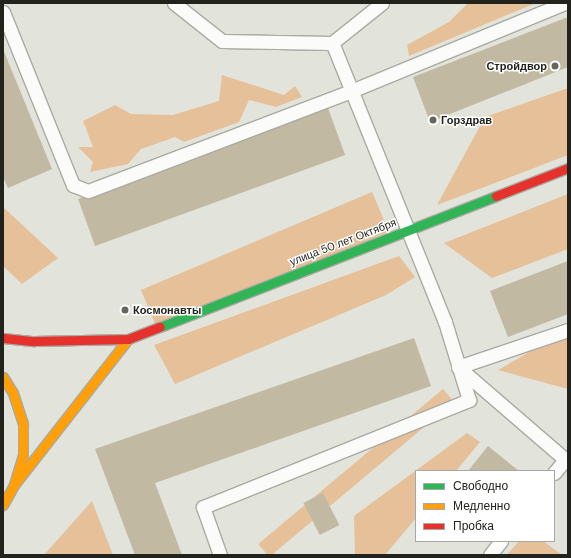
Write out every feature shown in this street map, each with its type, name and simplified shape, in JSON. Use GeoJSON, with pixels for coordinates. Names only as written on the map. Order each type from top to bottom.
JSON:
{"type":"FeatureCollection","features":[{"type":"Feature","properties":{"kind":"street","name":"улица 50 лет Октября"},"geometry":{"type":"LineString","coordinates":[[128,339],[568,168]]}},
{"type":"Feature","properties":{"kind":"street"},"geometry":{"type":"LineString","coordinates":[[3,338],[34,341],[128,339]]}},
{"type":"Feature","properties":{"kind":"street"},"geometry":{"type":"LineString","coordinates":[[4,505],[14,486],[128,339]]}},
{"type":"Feature","properties":{"kind":"street"},"geometry":{"type":"LineString","coordinates":[[3,377],[13,393],[23,424],[23,455],[14,486]]}},
{"type":"Feature","properties":{"kind":"lane"},"geometry":{"type":"LineString","coordinates":[[174,3],[222,41],[332,43],[382,3]]}},
{"type":"Feature","properties":{"kind":"lane"},"geometry":{"type":"LineString","coordinates":[[3,12],[73,185],[88,191],[352,91],[564,3]]}},
{"type":"Feature","properties":{"kind":"lane"},"geometry":{"type":"LineString","coordinates":[[220,555],[204,507],[468,400],[445,322],[332,43]]}},
{"type":"Feature","properties":{"kind":"lane"},"geometry":{"type":"LineString","coordinates":[[458,367],[568,330]]}},
{"type":"Feature","properties":{"kind":"lane"},"geometry":{"type":"LineString","coordinates":[[458,367],[566,461],[555,472]]}},
{"type":"Feature","properties":{"kind":"lane"},"geometry":{"type":"LineString","coordinates":[[490,555],[500,542]]}},
{"type":"Feature","properties":{"kind":"shaded area"},"geometry":{"type":"Polygon","coordinates":[[[468,3],[536,3],[409,56],[407,45],[449,22],[468,3]]]}},
{"type":"Feature","properties":{"kind":"shaded area"},"geometry":{"type":"Polygon","coordinates":[[[222,75],[284,95],[295,86],[302,97],[276,107],[249,100],[239,122],[184,142],[175,137],[141,149],[128,164],[90,172],[93,162],[78,147],[93,147],[83,121],[115,105],[131,114],[173,115],[219,101],[222,75]]]}},
{"type":"Feature","properties":{"kind":"shaded area"},"geometry":{"type":"Polygon","coordinates":[[[568,88],[568,155],[437,205],[485,117],[568,88]]]}},
{"type":"Feature","properties":{"kind":"shaded area"},"geometry":{"type":"Polygon","coordinates":[[[372,192],[389,232],[158,330],[141,290],[372,192]]]}},
{"type":"Feature","properties":{"kind":"shaded area"},"geometry":{"type":"Polygon","coordinates":[[[568,194],[568,249],[492,278],[444,243],[568,194]]]}},
{"type":"Feature","properties":{"kind":"shaded area"},"geometry":{"type":"Polygon","coordinates":[[[3,207],[58,258],[22,284],[3,266],[3,207]]]}},
{"type":"Feature","properties":{"kind":"shaded area"},"geometry":{"type":"Polygon","coordinates":[[[399,256],[415,277],[386,295],[175,384],[154,345],[399,256]]]}},
{"type":"Feature","properties":{"kind":"shaded area"},"geometry":{"type":"Polygon","coordinates":[[[568,330],[568,389],[498,370],[568,330]]]}},
{"type":"Feature","properties":{"kind":"shaded area"},"geometry":{"type":"Polygon","coordinates":[[[443,389],[454,402],[272,555],[268,555],[258,544],[443,389]]]}},
{"type":"Feature","properties":{"kind":"shaded area"},"geometry":{"type":"Polygon","coordinates":[[[467,433],[480,442],[457,470],[417,470],[467,433]]]}},
{"type":"Feature","properties":{"kind":"shaded area"},"geometry":{"type":"Polygon","coordinates":[[[415,471],[415,519],[385,555],[355,555],[354,516],[415,471]]]}},
{"type":"Feature","properties":{"kind":"shaded area"},"geometry":{"type":"Polygon","coordinates":[[[92,501],[113,555],[44,555],[92,501]]]}},
{"type":"Feature","properties":{"kind":"shaded area"},"geometry":{"type":"Polygon","coordinates":[[[518,542],[544,542],[562,555],[507,555],[518,542]]]}},
{"type":"Feature","properties":{"kind":"building"},"geometry":{"type":"Polygon","coordinates":[[[568,17],[568,67],[430,122],[413,77],[568,17]]]}},
{"type":"Feature","properties":{"kind":"building"},"geometry":{"type":"Polygon","coordinates":[[[3,49],[52,169],[8,188],[3,177],[3,49]]]}},
{"type":"Feature","properties":{"kind":"building"},"geometry":{"type":"Polygon","coordinates":[[[328,108],[345,155],[95,246],[78,199],[328,108]]]}},
{"type":"Feature","properties":{"kind":"building"},"geometry":{"type":"Polygon","coordinates":[[[568,261],[568,314],[508,337],[490,291],[568,261]]]}},
{"type":"Feature","properties":{"kind":"building"},"geometry":{"type":"Polygon","coordinates":[[[414,338],[431,386],[155,483],[182,555],[135,555],[95,449],[414,338]]]}},
{"type":"Feature","properties":{"kind":"building"},"geometry":{"type":"Polygon","coordinates":[[[488,446],[518,470],[469,470],[488,446]]]}},
{"type":"Feature","properties":{"kind":"building"},"geometry":{"type":"Polygon","coordinates":[[[323,493],[339,525],[320,535],[303,503],[323,493]]]}},
{"type":"Feature","properties":{"kind":"traffic: fast"},"geometry":{"type":"LineString","coordinates":[[160,327],[496,196]]}},
{"type":"Feature","properties":{"kind":"traffic: slow"},"geometry":{"type":"LineString","coordinates":[[14,485],[128,339]]}},
{"type":"Feature","properties":{"kind":"traffic: slow"},"geometry":{"type":"LineString","coordinates":[[3,377],[13,393],[23,424],[23,455],[14,485],[3,505]]}},
{"type":"Feature","properties":{"kind":"traffic: jam"},"geometry":{"type":"LineString","coordinates":[[496,196],[568,168]]}},
{"type":"Feature","properties":{"kind":"traffic: jam"},"geometry":{"type":"LineString","coordinates":[[3,338],[34,341],[128,339],[160,327]]}},
{"type":"Feature","properties":{"kind":"place","name":"Стройдвор"},"geometry":{"type":"Point","coordinates":[555,66]}},
{"type":"Feature","properties":{"kind":"place","name":"Горздрав"},"geometry":{"type":"Point","coordinates":[433,120]}},
{"type":"Feature","properties":{"kind":"place","name":"Космонавты"},"geometry":{"type":"Point","coordinates":[125,310]}}]}
